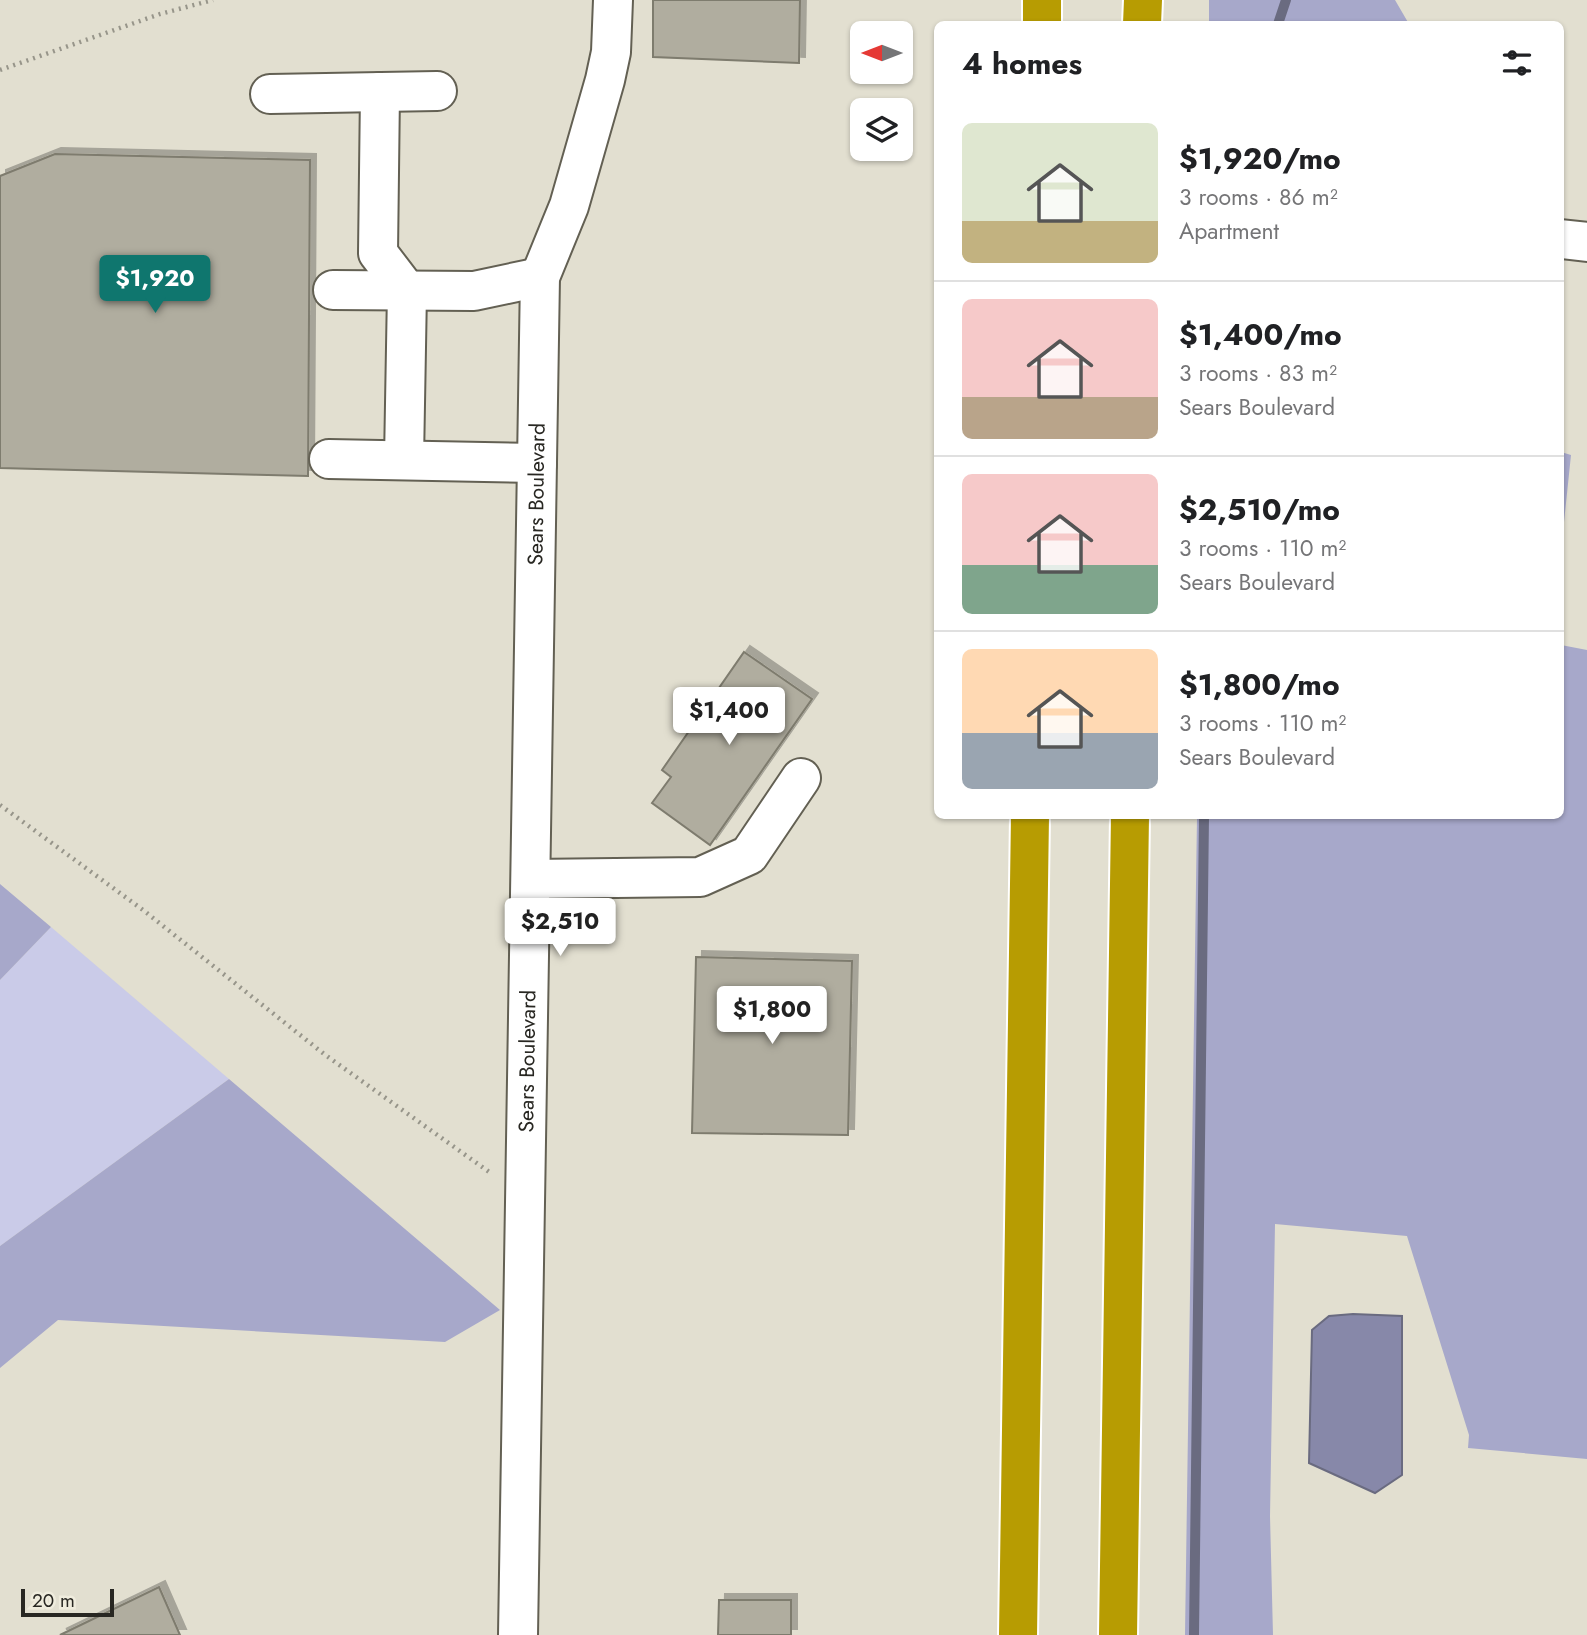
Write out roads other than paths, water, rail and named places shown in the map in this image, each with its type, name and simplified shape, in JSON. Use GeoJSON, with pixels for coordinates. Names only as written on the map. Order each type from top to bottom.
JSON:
{"type":"FeatureCollection","features":[{"type":"Feature","properties":{"kind":"highway"},"geometry":{"type":"LineString","coordinates":[[1042,0],[1042,21]]}},
{"type":"Feature","properties":{"kind":"highway"},"geometry":{"type":"LineString","coordinates":[[1142,21],[1143,0]]}},
{"type":"Feature","properties":{"kind":"highway"},"geometry":{"type":"LineString","coordinates":[[1018,1635],[1030,819]]}},
{"type":"Feature","properties":{"kind":"highway"},"geometry":{"type":"LineString","coordinates":[[1118,1635],[1130,819]]}},
{"type":"Feature","properties":{"kind":"street"},"geometry":{"type":"LineString","coordinates":[[333,290],[474,291],[540,277],[569,206],[605,80],[611,52],[613,0]]}},
{"type":"Feature","properties":{"kind":"street"},"geometry":{"type":"LineString","coordinates":[[270,94],[437,91]]}},
{"type":"Feature","properties":{"kind":"street"},"geometry":{"type":"LineString","coordinates":[[380,92],[378,253],[407,290],[404,460]]}},
{"type":"Feature","properties":{"kind":"street"},"geometry":{"type":"LineString","coordinates":[[1564,239],[1587,242]]}},
{"type":"Feature","properties":{"kind":"street","name":"Sears Boulevard"},"geometry":{"type":"LineString","coordinates":[[518,1635],[540,277]]}},
{"type":"Feature","properties":{"kind":"street"},"geometry":{"type":"LineString","coordinates":[[329,459],[537,463]]}},
{"type":"Feature","properties":{"kind":"street"},"geometry":{"type":"LineString","coordinates":[[531,879],[700,877],[749,855],[801,778]]}},
{"type":"Feature","properties":{"kind":"waterway"},"geometry":{"type":"LineString","coordinates":[[1279,21],[1286,0]]}},
{"type":"Feature","properties":{"kind":"waterway"},"geometry":{"type":"LineString","coordinates":[[1194,1635],[1204,819]]}}]}
